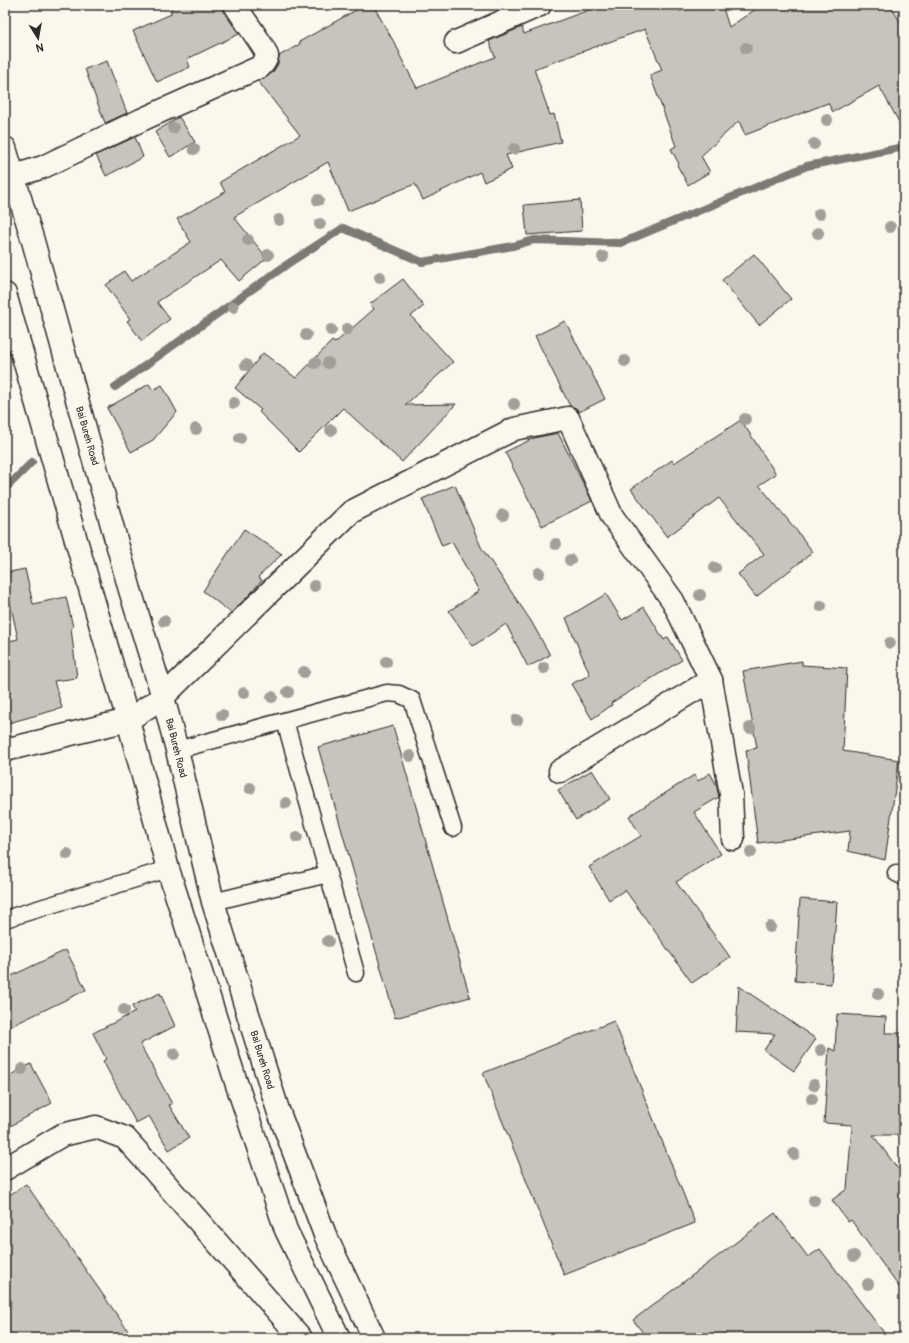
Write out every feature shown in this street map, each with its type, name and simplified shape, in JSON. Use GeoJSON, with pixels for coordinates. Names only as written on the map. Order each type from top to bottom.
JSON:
{"type":"FeatureCollection","features":[{"type":"Feature","properties":{"kind":"main road"},"geometry":{"type":"LineString","coordinates":[[9,178],[43,167],[141,120],[260,67],[266,61],[267,55],[264,48],[247,25],[235,5]]}},
{"type":"Feature","properties":{"kind":"main road"},"geometry":{"type":"LineString","coordinates":[[456,42],[540,5]]}},
{"type":"Feature","properties":{"kind":"main road","name":"Bai Bureh Road"},"geometry":{"type":"LineString","coordinates":[[5,148],[9,178],[33,241],[130,590],[163,697],[213,902],[280,1117],[325,1235],[368,1336]]}},
{"type":"Feature","properties":{"kind":"main road"},"geometry":{"type":"LineString","coordinates":[[5,294],[128,720],[168,869],[236,1082],[286,1230],[338,1338]]}},
{"type":"Feature","properties":{"kind":"main road"},"geometry":{"type":"LineString","coordinates":[[5,750],[128,720],[163,697],[351,512],[514,429],[568,418],[612,516],[673,601],[711,680],[731,794],[733,839]]}},
{"type":"Feature","properties":{"kind":"main road"},"geometry":{"type":"LineString","coordinates":[[560,771],[711,680]]}},
{"type":"Feature","properties":{"kind":"main road"},"geometry":{"type":"LineString","coordinates":[[5,1169],[62,1135],[96,1127],[124,1138],[301,1338]]}},
{"type":"Feature","properties":{"kind":"lane"},"geometry":{"type":"LineString","coordinates":[[177,750],[387,694],[399,694],[412,700],[453,828]]}},
{"type":"Feature","properties":{"kind":"lane"},"geometry":{"type":"LineString","coordinates":[[285,721],[356,973]]}},
{"type":"Feature","properties":{"kind":"lane"},"geometry":{"type":"LineString","coordinates":[[5,919],[168,869]]}},
{"type":"Feature","properties":{"kind":"lane"},"geometry":{"type":"LineString","coordinates":[[213,902],[328,874]]}},
{"type":"Feature","properties":{"kind":"building"},"geometry":{"type":"Polygon","coordinates":[[[171,5],[223,5],[224,12],[239,34],[187,59],[190,67],[157,82],[133,31],[171,14],[171,5]]]}},
{"type":"Feature","properties":{"kind":"building"},"geometry":{"type":"Polygon","coordinates":[[[365,5],[373,5],[400,53],[399,54],[417,88],[495,57],[489,41],[522,27],[524,34],[602,5],[677,5],[680,11],[702,5],[722,5],[729,27],[762,5],[890,5],[904,28],[904,131],[879,86],[833,112],[828,103],[745,135],[739,121],[701,156],[710,172],[688,185],[677,165],[679,164],[671,149],[676,146],[650,75],[662,70],[645,29],[534,69],[550,115],[554,114],[561,142],[506,155],[512,169],[484,182],[480,172],[423,200],[415,184],[348,211],[328,162],[234,217],[267,258],[239,281],[221,260],[157,302],[170,319],[142,341],[127,321],[130,319],[106,285],[124,271],[131,281],[191,242],[177,219],[225,192],[220,182],[300,135],[258,81],[273,72],[278,64],[279,56],[300,44],[299,42],[365,5]]]}},
{"type":"Feature","properties":{"kind":"building"},"geometry":{"type":"Polygon","coordinates":[[[107,61],[127,113],[105,123],[85,69],[107,61]]]}},
{"type":"Feature","properties":{"kind":"building"},"geometry":{"type":"Polygon","coordinates":[[[179,117],[195,142],[170,157],[155,132],[179,117]]]}},
{"type":"Feature","properties":{"kind":"building"},"geometry":{"type":"Polygon","coordinates":[[[135,137],[143,157],[106,176],[96,155],[135,137]]]}},
{"type":"Feature","properties":{"kind":"building"},"geometry":{"type":"Polygon","coordinates":[[[580,200],[582,231],[527,235],[524,205],[580,200]]]}},
{"type":"Feature","properties":{"kind":"building"},"geometry":{"type":"Polygon","coordinates":[[[754,254],[791,299],[759,325],[722,280],[754,254]]]}},
{"type":"Feature","properties":{"kind":"building"},"geometry":{"type":"Polygon","coordinates":[[[403,279],[424,306],[411,316],[453,362],[405,405],[456,404],[402,462],[343,408],[299,452],[259,412],[261,410],[235,388],[263,353],[296,378],[332,341],[335,343],[374,309],[370,304],[403,279]]]}},
{"type":"Feature","properties":{"kind":"building"},"geometry":{"type":"Polygon","coordinates":[[[565,321],[605,399],[579,412],[576,408],[570,406],[535,336],[565,321]]]}},
{"type":"Feature","properties":{"kind":"building"},"geometry":{"type":"Polygon","coordinates":[[[149,384],[153,390],[162,385],[177,412],[153,440],[131,452],[107,408],[149,384]]]}},
{"type":"Feature","properties":{"kind":"building"},"geometry":{"type":"Polygon","coordinates":[[[741,420],[776,474],[759,485],[813,552],[756,597],[738,574],[764,554],[719,498],[667,537],[631,489],[672,460],[674,463],[741,420]]]}},
{"type":"Feature","properties":{"kind":"building"},"geometry":{"type":"Polygon","coordinates":[[[558,433],[592,501],[542,526],[505,452],[534,438],[558,433]]]}},
{"type":"Feature","properties":{"kind":"building"},"geometry":{"type":"Polygon","coordinates":[[[455,485],[481,547],[531,621],[550,655],[528,667],[506,624],[473,646],[449,611],[479,591],[452,542],[442,546],[422,499],[455,485]]]}},
{"type":"Feature","properties":{"kind":"building"},"geometry":{"type":"Polygon","coordinates":[[[244,529],[282,554],[258,577],[262,580],[231,613],[203,591],[244,529]]]}},
{"type":"Feature","properties":{"kind":"building"},"geometry":{"type":"Polygon","coordinates":[[[25,569],[33,604],[66,597],[73,627],[71,628],[77,678],[54,681],[62,708],[5,724],[5,642],[18,639],[5,573],[25,569]]]}},
{"type":"Feature","properties":{"kind":"building"},"geometry":{"type":"Polygon","coordinates":[[[606,594],[622,620],[644,607],[664,640],[668,637],[682,660],[611,703],[612,705],[592,719],[571,684],[590,675],[566,618],[606,594]]]}},
{"type":"Feature","properties":{"kind":"building"},"geometry":{"type":"Polygon","coordinates":[[[802,661],[802,665],[847,668],[843,751],[899,760],[885,860],[848,851],[850,831],[758,843],[746,750],[757,748],[743,671],[802,661]]]}},
{"type":"Feature","properties":{"kind":"building"},"geometry":{"type":"Polygon","coordinates":[[[393,726],[470,997],[395,1018],[318,747],[393,726]]]}},
{"type":"Feature","properties":{"kind":"building"},"geometry":{"type":"Polygon","coordinates":[[[592,770],[610,799],[576,820],[558,790],[592,770]]]}},
{"type":"Feature","properties":{"kind":"building"},"geometry":{"type":"Polygon","coordinates":[[[710,773],[716,784],[719,797],[694,812],[721,854],[676,882],[730,957],[692,983],[625,890],[609,900],[589,867],[641,836],[629,816],[694,775],[698,781],[710,773]]]}},
{"type":"Feature","properties":{"kind":"building"},"geometry":{"type":"Polygon","coordinates":[[[800,899],[837,902],[831,984],[795,981],[800,899]]]}},
{"type":"Feature","properties":{"kind":"building"},"geometry":{"type":"Polygon","coordinates":[[[66,950],[86,990],[5,1029],[5,979],[66,950]]]}},
{"type":"Feature","properties":{"kind":"building"},"geometry":{"type":"Polygon","coordinates":[[[739,986],[816,1039],[794,1071],[764,1050],[775,1034],[736,1032],[739,986]]]}},
{"type":"Feature","properties":{"kind":"building"},"geometry":{"type":"Polygon","coordinates":[[[160,993],[175,1026],[140,1044],[172,1104],[169,1105],[189,1138],[169,1150],[149,1116],[136,1123],[103,1061],[106,1059],[93,1033],[135,1012],[132,1006],[160,993]]]}},
{"type":"Feature","properties":{"kind":"building"},"geometry":{"type":"Polygon","coordinates":[[[837,1014],[886,1017],[885,1033],[904,1033],[904,1135],[873,1135],[904,1177],[904,1294],[851,1220],[848,1222],[832,1200],[847,1189],[852,1125],[824,1123],[829,1048],[835,1051],[837,1014]]]}},
{"type":"Feature","properties":{"kind":"building"},"geometry":{"type":"Polygon","coordinates":[[[614,1021],[695,1223],[564,1275],[483,1073],[614,1021]]]}},
{"type":"Feature","properties":{"kind":"building"},"geometry":{"type":"Polygon","coordinates":[[[31,1064],[52,1103],[5,1129],[5,1078],[31,1064]]]}},
{"type":"Feature","properties":{"kind":"building"},"geometry":{"type":"Polygon","coordinates":[[[26,1184],[133,1338],[12,1338],[5,1328],[5,1198],[26,1184]]]}},
{"type":"Feature","properties":{"kind":"building"},"geometry":{"type":"Polygon","coordinates":[[[775,1213],[808,1257],[820,1249],[888,1338],[647,1338],[633,1320],[775,1213]]]}},
{"type":"Feature","properties":{"kind":"waterway"},"geometry":{"type":"LineString","coordinates":[[115,387],[289,263],[343,228],[422,262],[513,246],[534,240],[621,243],[807,166],[904,147]]}},
{"type":"Feature","properties":{"kind":"waterway"},"geometry":{"type":"LineString","coordinates":[[5,489],[32,462]]}}]}
